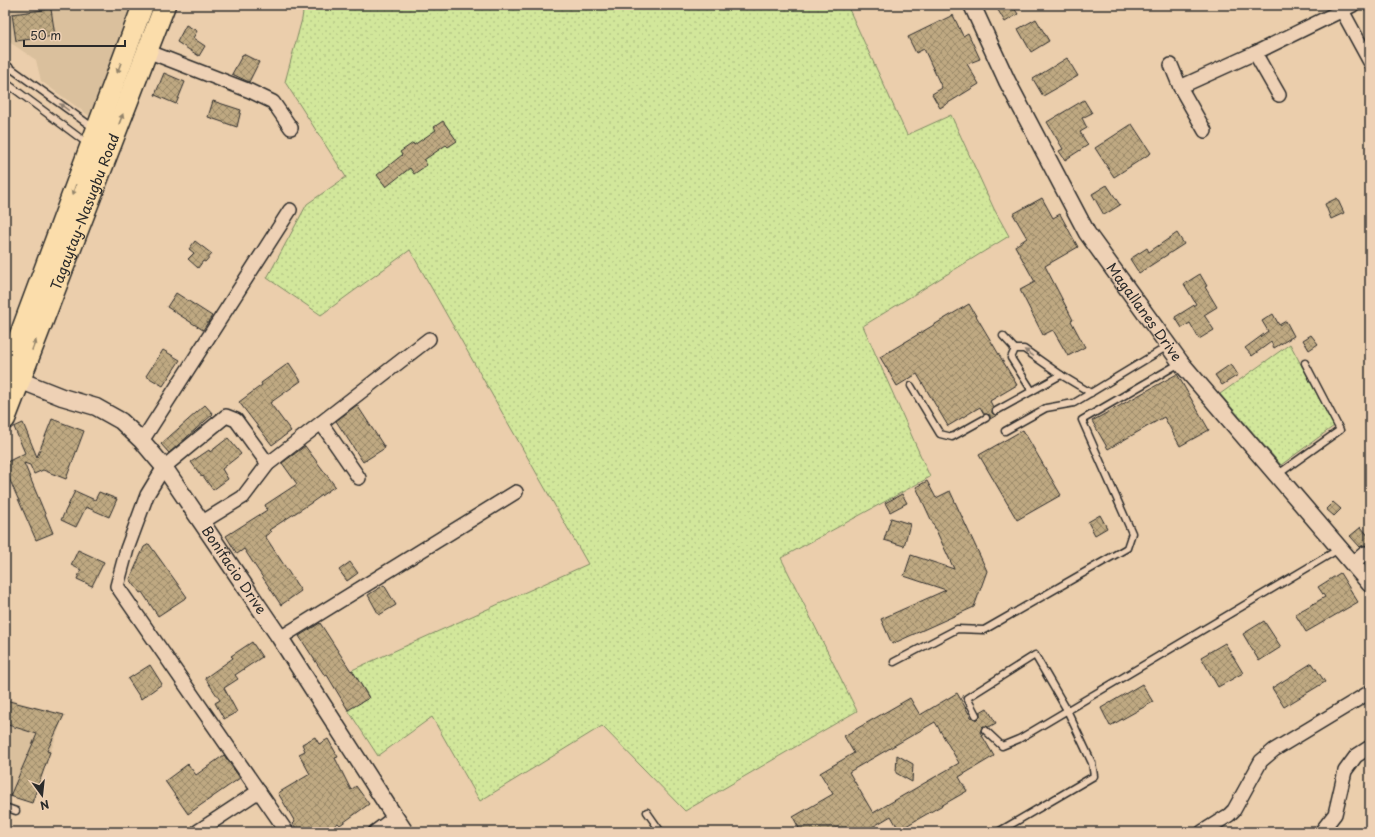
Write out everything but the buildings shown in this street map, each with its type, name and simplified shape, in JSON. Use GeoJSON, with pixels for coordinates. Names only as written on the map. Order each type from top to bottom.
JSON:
{"type":"FeatureCollection","features":[{"type":"Feature","properties":{"kind":"main road","name":"Tagaytay-Nasugbu Road"},"geometry":{"type":"LineString","coordinates":[[5,419],[10,377],[93,138],[142,5]]}},
{"type":"Feature","properties":{"kind":"main road","name":"Tagaytay-Nasugbu Road"},"geometry":{"type":"LineString","coordinates":[[10,377],[165,5]]}},
{"type":"Feature","properties":{"kind":"street","name":"Magallanes Drive"},"geometry":{"type":"LineString","coordinates":[[974,6],[1007,81],[1087,233],[1181,363],[1370,584]]}},
{"type":"Feature","properties":{"kind":"street"},"geometry":{"type":"LineString","coordinates":[[1180,87],[1255,53],[1344,7],[1370,62]]}},
{"type":"Feature","properties":{"kind":"street"},"geometry":{"type":"LineString","coordinates":[[147,51],[250,91],[273,102],[291,128]]}},
{"type":"Feature","properties":{"kind":"street"},"geometry":{"type":"LineString","coordinates":[[1255,53],[1279,95]]}},
{"type":"Feature","properties":{"kind":"street"},"geometry":{"type":"LineString","coordinates":[[1171,65],[1180,87],[1205,131]]}},
{"type":"Feature","properties":{"kind":"street"},"geometry":{"type":"LineString","coordinates":[[142,440],[290,210]]}},
{"type":"Feature","properties":{"kind":"street"},"geometry":{"type":"LineString","coordinates":[[200,523],[243,497],[268,464],[429,339]]}},
{"type":"Feature","properties":{"kind":"street","name":"Bonifacio Drive"},"geometry":{"type":"LineString","coordinates":[[10,377],[62,397],[96,407],[121,421],[142,440],[164,467],[200,523],[280,638],[406,832]]}},
{"type":"Feature","properties":{"kind":"street"},"geometry":{"type":"LineString","coordinates":[[268,464],[236,420],[226,416],[164,467],[147,495],[126,549],[117,586],[287,832]]}},
{"type":"Feature","properties":{"kind":"street"},"geometry":{"type":"LineString","coordinates":[[321,423],[359,478]]}},
{"type":"Feature","properties":{"kind":"street"},"geometry":{"type":"LineString","coordinates":[[280,638],[516,492]]}},
{"type":"Feature","properties":{"kind":"street"},"geometry":{"type":"LineString","coordinates":[[1352,564],[1365,553]]}},
{"type":"Feature","properties":{"kind":"street"},"geometry":{"type":"LineString","coordinates":[[1202,832],[1229,815],[1234,810],[1261,761],[1274,750],[1370,692]]}},
{"type":"Feature","properties":{"kind":"street"},"geometry":{"type":"LineString","coordinates":[[1321,832],[1335,814],[1345,771],[1356,756],[1370,747]]}},
{"type":"Feature","properties":{"kind":"street"},"geometry":{"type":"LineString","coordinates":[[197,832],[258,791]]}},
{"type":"Feature","properties":{"kind":"street"},"geometry":{"type":"LineString","coordinates":[[374,832],[395,817]]}},
{"type":"Feature","properties":{"kind":"lane"},"geometry":{"type":"LineString","coordinates":[[5,64],[93,138]]}},
{"type":"Feature","properties":{"kind":"lane"},"geometry":{"type":"LineString","coordinates":[[5,82],[93,138]]}},
{"type":"Feature","properties":{"kind":"lane"},"geometry":{"type":"LineString","coordinates":[[1003,336],[1015,349],[1024,349],[1061,375],[1091,393]]}},
{"type":"Feature","properties":{"kind":"lane"},"geometry":{"type":"LineString","coordinates":[[1005,431],[1046,408],[1074,403],[1168,346]]}},
{"type":"Feature","properties":{"kind":"lane"},"geometry":{"type":"LineString","coordinates":[[1015,349],[1011,358],[1032,391]]}},
{"type":"Feature","properties":{"kind":"lane"},"geometry":{"type":"LineString","coordinates":[[894,662],[957,629],[984,630],[1127,548],[1132,533],[1082,420],[1181,363]]}},
{"type":"Feature","properties":{"kind":"lane"},"geometry":{"type":"LineString","coordinates":[[1277,475],[1340,430],[1305,363]]}},
{"type":"Feature","properties":{"kind":"lane"},"geometry":{"type":"LineString","coordinates":[[996,411],[1061,375]]}},
{"type":"Feature","properties":{"kind":"lane"},"geometry":{"type":"LineString","coordinates":[[911,386],[940,434],[952,437],[986,418]]}},
{"type":"Feature","properties":{"kind":"lane"},"geometry":{"type":"LineString","coordinates":[[985,730],[1002,746],[1019,739],[1339,549]]}},
{"type":"Feature","properties":{"kind":"lane"},"geometry":{"type":"LineString","coordinates":[[976,714],[967,698],[1035,655],[1067,710],[1092,763],[1094,776],[998,832]]}},
{"type":"Feature","properties":{"kind":"lane"},"geometry":{"type":"LineString","coordinates":[[5,807],[16,812]]}},
{"type":"Feature","properties":{"kind":"lane"},"geometry":{"type":"LineString","coordinates":[[647,812],[660,832]]}},
{"type":"Feature","properties":{"kind":"shaded area"},"geometry":{"type":"Polygon","coordinates":[[[5,5],[135,5],[91,117],[41,81],[36,60],[5,39],[5,5]]]}},
{"type":"Feature","properties":{"kind":"shaded area"},"geometry":{"type":"Polygon","coordinates":[[[5,698],[64,715],[32,803],[5,794],[5,698]]]}},
{"type":"Feature","properties":{"kind":"green space"},"geometry":{"type":"Polygon","coordinates":[[[304,5],[847,5],[907,135],[951,115],[994,209],[1009,236],[863,326],[930,477],[781,558],[857,711],[685,811],[602,726],[480,801],[432,717],[378,756],[348,710],[369,697],[352,670],[588,564],[410,250],[321,315],[267,278],[307,204],[346,177],[285,82],[302,19],[304,5]]]}},
{"type":"Feature","properties":{"kind":"green space"},"geometry":{"type":"Polygon","coordinates":[[[1290,344],[1334,426],[1281,465],[1220,394],[1290,344]]]}}]}
